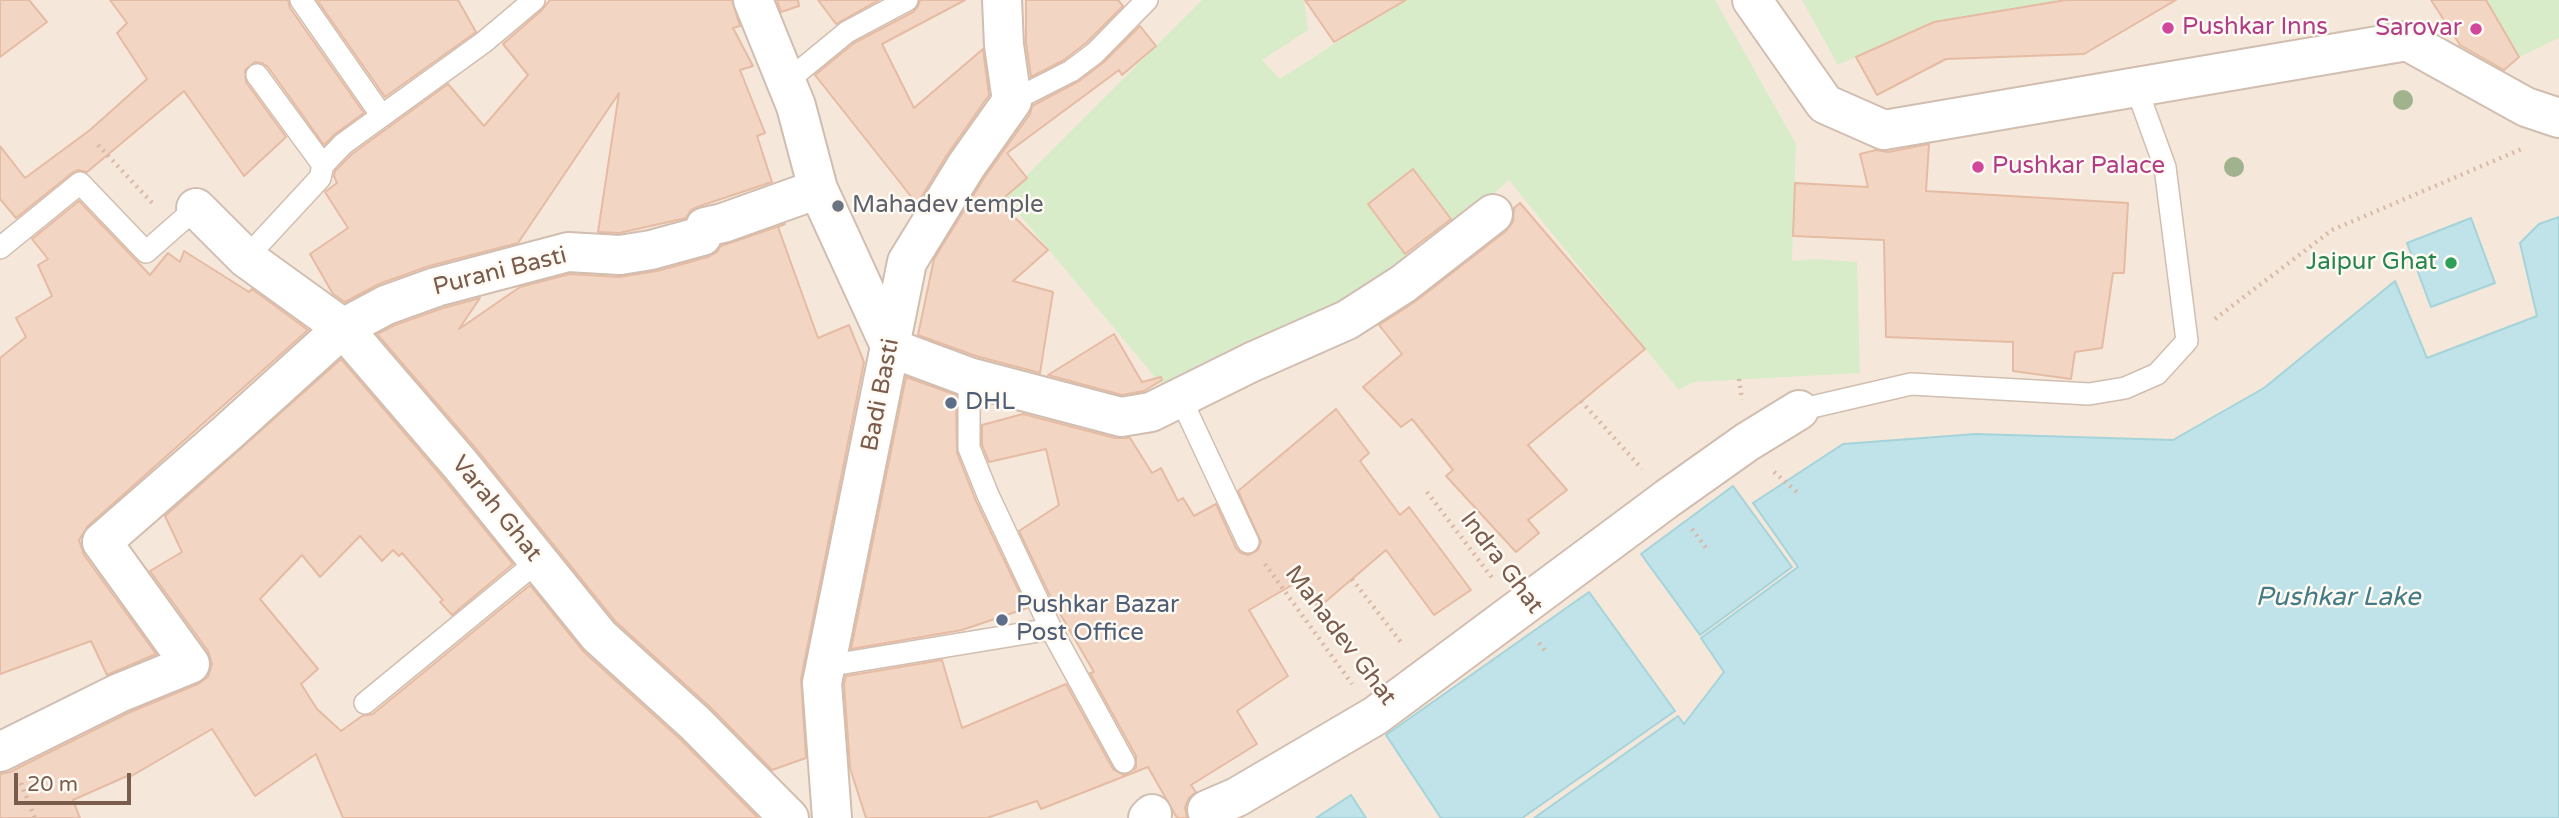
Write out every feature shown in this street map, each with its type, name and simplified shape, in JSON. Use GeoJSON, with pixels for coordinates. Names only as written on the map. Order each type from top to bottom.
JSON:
{"type":"FeatureCollection","features":[{"type":"Feature","properties":{"kind":"street"},"geometry":{"type":"LineString","coordinates":[[753,0],[796,106],[818,189],[891,348],[969,377],[1121,417],[1151,412],[1252,362],[1347,320],[1403,284],[1493,214]]}},
{"type":"Feature","properties":{"kind":"street"},"geometry":{"type":"LineString","coordinates":[[1002,0],[1004,45],[1012,101]]}},
{"type":"Feature","properties":{"kind":"street"},"geometry":{"type":"LineString","coordinates":[[1752,0],[1825,104],[1884,130],[2407,41],[2526,107],[2547,131]]}},
{"type":"Feature","properties":{"kind":"street","name":"Badi Basti"},"geometry":{"type":"LineString","coordinates":[[832,818],[822,683],[908,262],[966,166],[1012,101]]}},
{"type":"Feature","properties":{"kind":"street","name":"Purani Basti"},"geometry":{"type":"LineString","coordinates":[[0,752],[119,693],[190,663],[102,542],[342,328],[386,305],[436,287],[568,251],[620,255],[651,250],[702,236],[705,227],[818,189]]}},
{"type":"Feature","properties":{"kind":"street","name":"Varah Ghat"},"geometry":{"type":"LineString","coordinates":[[185,217],[342,328],[460,464],[599,636],[695,723],[789,818]]}},
{"type":"Feature","properties":{"kind":"street"},"geometry":{"type":"LineString","coordinates":[[1208,810],[1237,797],[1375,716],[1668,498],[1747,442],[1799,410]]}},
{"type":"Feature","properties":{"kind":"lane"},"geometry":{"type":"LineString","coordinates":[[301,0],[382,116]]}},
{"type":"Feature","properties":{"kind":"lane"},"geometry":{"type":"LineString","coordinates":[[246,258],[320,178],[323,164],[342,144],[484,41],[534,0]]}},
{"type":"Feature","properties":{"kind":"lane"},"geometry":{"type":"LineString","coordinates":[[786,82],[847,32],[907,0]]}},
{"type":"Feature","properties":{"kind":"lane"},"geometry":{"type":"LineString","coordinates":[[1012,101],[1071,71],[1119,31],[1147,0]]}},
{"type":"Feature","properties":{"kind":"lane"},"geometry":{"type":"LineString","coordinates":[[257,75],[323,164]]}},
{"type":"Feature","properties":{"kind":"lane"},"geometry":{"type":"LineString","coordinates":[[1799,410],[1911,384],[2089,394],[2124,388],[2157,374],[2187,341],[2165,167],[2136,87]]}},
{"type":"Feature","properties":{"kind":"lane"},"geometry":{"type":"LineString","coordinates":[[0,248],[80,183],[146,252],[185,217]]}},
{"type":"Feature","properties":{"kind":"lane"},"geometry":{"type":"LineString","coordinates":[[969,377],[969,449],[1051,629],[1124,762]]}},
{"type":"Feature","properties":{"kind":"lane"},"geometry":{"type":"LineString","coordinates":[[1180,397],[1248,542]]}},
{"type":"Feature","properties":{"kind":"lane"},"geometry":{"type":"LineString","coordinates":[[365,703],[538,561]]}},
{"type":"Feature","properties":{"kind":"lane"},"geometry":{"type":"LineString","coordinates":[[826,666],[1051,629]]}},
{"type":"Feature","properties":{"kind":"path"},"geometry":{"type":"LineString","coordinates":[[2187,341],[2332,230],[2547,131]]}},
{"type":"Feature","properties":{"kind":"path"},"geometry":{"type":"LineString","coordinates":[[98,145],[185,217]]}},
{"type":"Feature","properties":{"kind":"path","name":"Indra Ghat"},"geometry":{"type":"LineString","coordinates":[[1427,492],[1518,610],[1531,634],[1547,654]]}},
{"type":"Feature","properties":{"kind":"path","name":"Mahadev Ghat"},"geometry":{"type":"LineString","coordinates":[[1248,542],[1375,716]]}},
{"type":"Feature","properties":{"kind":"shaded area"},"geometry":{"type":"Polygon","coordinates":[[[0,0],[2559,0],[2559,818],[0,818],[0,0]]]}},
{"type":"Feature","properties":{"kind":"green space"},"geometry":{"type":"Polygon","coordinates":[[[1202,0],[1304,0],[1308,30],[1262,60],[1280,79],[1371,20],[1361,0],[1715,0],[1796,144],[1792,261],[1817,259],[1857,262],[1860,373],[1693,382],[1679,390],[1509,180],[1456,226],[1413,169],[1368,204],[1410,260],[1350,299],[1164,388],[1005,197],[1202,0]]]}},
{"type":"Feature","properties":{"kind":"green space"},"geometry":{"type":"Polygon","coordinates":[[[1802,0],[2066,0],[1934,22],[1838,65],[1802,0]]]}},
{"type":"Feature","properties":{"kind":"green space"},"geometry":{"type":"Polygon","coordinates":[[[2486,0],[2559,0],[2559,38],[2519,57],[2486,0]]]}},
{"type":"Feature","properties":{"kind":"water","name":"Pushkar Lake"},"geometry":{"type":"Polygon","coordinates":[[[2559,217],[2559,818],[1534,818],[1678,716],[1684,724],[1724,672],[1701,638],[1798,567],[1753,503],[1843,444],[1976,434],[2173,440],[2264,388],[2395,281],[2427,358],[2537,316],[2520,243],[2539,224],[2559,217]]]}},
{"type":"Feature","properties":{"kind":"water","name":"Jaipur Ghat"},"geometry":{"type":"Polygon","coordinates":[[[2471,218],[2495,283],[2431,307],[2407,243],[2471,218]]]}},
{"type":"Feature","properties":{"kind":"water"},"geometry":{"type":"Polygon","coordinates":[[[1733,486],[1792,567],[1700,635],[1641,554],[1733,486]]]}},
{"type":"Feature","properties":{"kind":"water"},"geometry":{"type":"Polygon","coordinates":[[[1589,592],[1675,711],[1522,818],[1441,818],[1386,735],[1589,592]]]}},
{"type":"Feature","properties":{"kind":"water"},"geometry":{"type":"Polygon","coordinates":[[[1351,795],[1366,818],[1316,818],[1351,795]]]}},
{"type":"Feature","properties":{"kind":"building"},"geometry":{"type":"Polygon","coordinates":[[[0,0],[29,0],[47,22],[0,57],[0,0]]]}},
{"type":"Feature","properties":{"kind":"building"},"geometry":{"type":"Polygon","coordinates":[[[110,0],[288,0],[290,8],[364,113],[324,145],[268,67],[255,62],[245,70],[246,82],[286,137],[244,176],[184,91],[87,172],[78,170],[72,173],[16,218],[0,199],[0,146],[25,178],[90,130],[147,79],[117,33],[127,23],[110,0]]]}},
{"type":"Feature","properties":{"kind":"building"},"geometry":{"type":"Polygon","coordinates":[[[317,0],[458,0],[476,32],[385,97],[317,0]]]}},
{"type":"Feature","properties":{"kind":"building"},"geometry":{"type":"Polygon","coordinates":[[[550,0],[732,0],[740,26],[733,28],[753,66],[740,70],[765,133],[757,136],[772,182],[700,206],[691,210],[686,218],[619,233],[598,232],[619,93],[518,243],[429,266],[379,284],[345,302],[333,294],[310,254],[348,228],[325,192],[337,183],[335,171],[352,154],[448,84],[484,126],[528,75],[503,44],[550,0]]]}},
{"type":"Feature","properties":{"kind":"building"},"geometry":{"type":"Polygon","coordinates":[[[777,0],[798,0],[799,6],[781,12],[777,0]]]}},
{"type":"Feature","properties":{"kind":"building"},"geometry":{"type":"Polygon","coordinates":[[[818,0],[879,0],[836,24],[818,0]]]}},
{"type":"Feature","properties":{"kind":"building"},"geometry":{"type":"Polygon","coordinates":[[[920,0],[965,0],[882,44],[914,108],[983,49],[989,95],[917,204],[815,75],[854,43],[913,12],[920,0]]]}},
{"type":"Feature","properties":{"kind":"building"},"geometry":{"type":"Polygon","coordinates":[[[1026,0],[1118,0],[1123,6],[1086,43],[1064,60],[1031,77],[1026,43],[1026,0]]]}},
{"type":"Feature","properties":{"kind":"building"},"geometry":{"type":"Polygon","coordinates":[[[1305,0],[1406,0],[1334,42],[1305,0]]]}},
{"type":"Feature","properties":{"kind":"building"},"geometry":{"type":"Polygon","coordinates":[[[2066,0],[2176,0],[2084,54],[1946,59],[1877,95],[1856,57],[1934,22],[2066,0]]]}},
{"type":"Feature","properties":{"kind":"building","name":"Sarovar"},"geometry":{"type":"Polygon","coordinates":[[[2431,0],[2486,0],[2519,57],[2504,70],[2460,45],[2431,0]]]}},
{"type":"Feature","properties":{"kind":"building"},"geometry":{"type":"Polygon","coordinates":[[[1140,26],[1156,46],[1122,75],[1119,70],[1007,153],[1027,178],[999,202],[1048,250],[1013,281],[1053,292],[1040,373],[976,356],[918,335],[934,259],[984,178],[1030,114],[1032,106],[1079,81],[1104,62],[1140,26]]]}},
{"type":"Feature","properties":{"kind":"building"},"geometry":{"type":"Polygon","coordinates":[[[1929,144],[1926,191],[2128,203],[2124,273],[2113,273],[2102,348],[2075,352],[2071,379],[2013,371],[2013,342],[1886,337],[1884,240],[1793,236],[1795,183],[1868,187],[1860,154],[1929,144]]]}},
{"type":"Feature","properties":{"kind":"building"},"geometry":{"type":"Polygon","coordinates":[[[1413,169],[1451,219],[1405,254],[1368,204],[1413,169]]]}},
{"type":"Feature","properties":{"kind":"building"},"geometry":{"type":"Polygon","coordinates":[[[79,201],[150,275],[168,253],[180,262],[184,251],[249,292],[252,289],[308,330],[88,526],[79,540],[84,555],[156,654],[107,675],[91,641],[0,674],[0,358],[26,337],[16,318],[52,296],[38,265],[48,259],[32,239],[79,201]]]}},
{"type":"Feature","properties":{"kind":"building"},"geometry":{"type":"Polygon","coordinates":[[[1520,203],[1645,349],[1528,445],[1567,490],[1528,520],[1539,533],[1516,552],[1446,476],[1453,470],[1412,419],[1401,427],[1363,387],[1402,354],[1379,325],[1416,301],[1506,231],[1513,222],[1514,208],[1520,203]]]}},
{"type":"Feature","properties":{"kind":"building"},"geometry":{"type":"Polygon","coordinates":[[[785,224],[778,227],[818,338],[849,325],[864,362],[801,679],[806,758],[772,770],[710,707],[615,621],[477,450],[377,334],[443,308],[480,298],[459,329],[520,287],[570,274],[619,277],[657,271],[708,257],[721,246],[785,224]]]}},
{"type":"Feature","properties":{"kind":"building"},"geometry":{"type":"Polygon","coordinates":[[[1114,334],[1142,382],[1161,377],[1162,380],[1144,391],[1122,395],[1048,375],[1114,334]]]}},
{"type":"Feature","properties":{"kind":"building"},"geometry":{"type":"Polygon","coordinates":[[[341,359],[513,564],[452,615],[440,602],[443,600],[402,553],[399,556],[393,550],[382,561],[360,536],[320,577],[302,555],[260,599],[318,669],[301,684],[317,709],[341,731],[362,716],[373,714],[530,585],[584,652],[680,739],[758,818],[343,818],[316,754],[255,796],[212,729],[128,778],[127,776],[73,800],[80,818],[0,818],[0,774],[10,772],[128,713],[198,684],[208,677],[212,664],[208,651],[150,571],[182,552],[165,516],[341,359]]]}},
{"type":"Feature","properties":{"kind":"building"},"geometry":{"type":"Polygon","coordinates":[[[906,377],[956,395],[957,453],[976,501],[1027,608],[962,630],[851,649],[906,377]]]}},
{"type":"Feature","properties":{"kind":"building"},"geometry":{"type":"Polygon","coordinates":[[[1336,409],[1369,453],[1360,461],[1400,515],[1409,507],[1471,590],[1434,615],[1386,550],[1318,608],[1299,581],[1249,610],[1288,676],[1237,711],[1257,744],[1191,785],[1196,792],[1185,807],[1187,818],[1177,818],[1148,767],[1041,809],[1037,801],[987,818],[866,818],[850,768],[844,684],[846,676],[942,660],[962,728],[1066,684],[1113,769],[1124,775],[1136,768],[1136,756],[1090,673],[1094,672],[1052,600],[1019,531],[1059,505],[1046,449],[989,462],[982,445],[982,425],[1023,414],[1115,438],[1130,438],[1152,473],[1161,468],[1178,501],[1183,498],[1194,516],[1216,504],[1236,548],[1248,555],[1258,550],[1261,542],[1238,491],[1336,409]]]}},
{"type":"Feature","properties":{"kind":"place","name":"Pushkar Inns"},"geometry":{"type":"Point","coordinates":[2168,28]}},
{"type":"Feature","properties":{"kind":"place","name":"Sarovar"},"geometry":{"type":"Point","coordinates":[2476,29]}},
{"type":"Feature","properties":{"kind":"place","name":"Pushkar Palace"},"geometry":{"type":"Point","coordinates":[1978,167]}},
{"type":"Feature","properties":{"kind":"place","name":"Mahadev temple"},"geometry":{"type":"Point","coordinates":[838,206]}},
{"type":"Feature","properties":{"kind":"place","name":"Jaipur Ghat"},"geometry":{"type":"Point","coordinates":[2451,263]}},
{"type":"Feature","properties":{"kind":"place","name":"DHL"},"geometry":{"type":"Point","coordinates":[951,403]}},
{"type":"Feature","properties":{"kind":"place","name":"Pushkar Bazar Post Office"},"geometry":{"type":"Point","coordinates":[1002,620]}}]}
